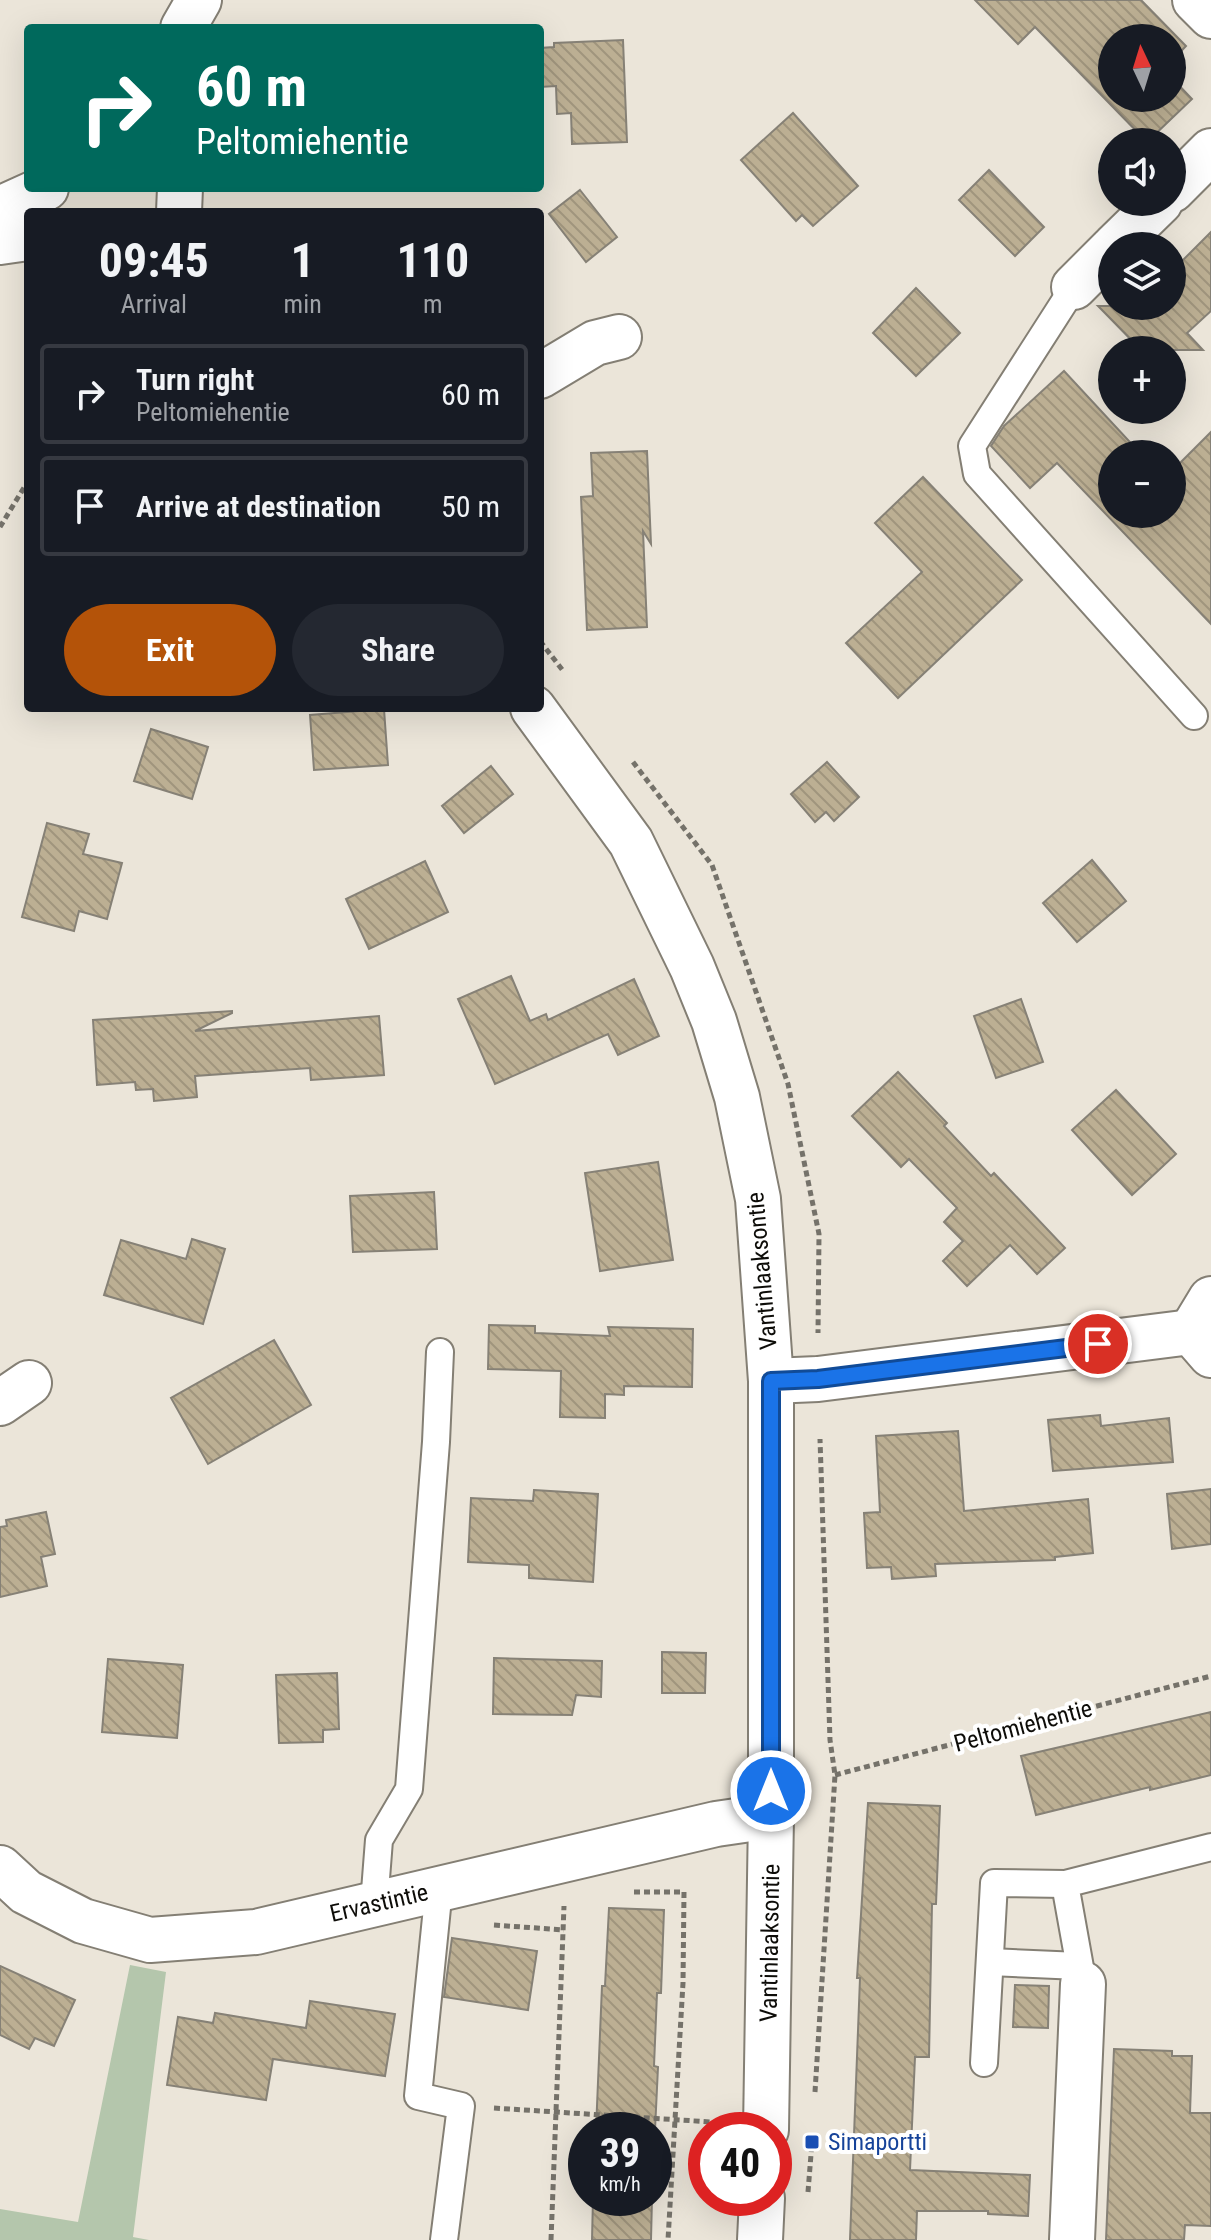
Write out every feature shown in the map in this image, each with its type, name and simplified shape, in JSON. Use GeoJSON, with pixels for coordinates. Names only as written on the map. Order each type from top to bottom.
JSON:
{"type":"FeatureCollection","features":[{"type":"Feature","properties":{"kind":"street"},"geometry":{"type":"LineString","coordinates":[[185,24],[199,0]]}},
{"type":"Feature","properties":{"kind":"street"},"geometry":{"type":"LineString","coordinates":[[202,24],[208,0]]}},
{"type":"Feature","properties":{"kind":"street"},"geometry":{"type":"LineString","coordinates":[[1195,0],[1211,16]]}},
{"type":"Feature","properties":{"kind":"street"},"geometry":{"type":"LineString","coordinates":[[1186,176],[1211,151]]}},
{"type":"Feature","properties":{"kind":"street"},"geometry":{"type":"LineString","coordinates":[[0,209],[37,192]]}},
{"type":"Feature","properties":{"kind":"street"},"geometry":{"type":"LineString","coordinates":[[1130,232],[1146,216]]}},
{"type":"Feature","properties":{"kind":"street"},"geometry":{"type":"LineString","coordinates":[[0,242],[24,239]]}},
{"type":"Feature","properties":{"kind":"street"},"geometry":{"type":"LineString","coordinates":[[1074,287],[1098,264]]}},
{"type":"Feature","properties":{"kind":"street"},"geometry":{"type":"LineString","coordinates":[[544,374],[595,343],[619,337]]}},
{"type":"Feature","properties":{"kind":"street","name":"Vantinlaaksontie"},"geometry":{"type":"LineString","coordinates":[[536,712],[631,842],[692,967],[714,1021],[737,1097],[758,1199],[771,1381],[771,1816],[766,2112]]}},
{"type":"Feature","properties":{"kind":"street"},"geometry":{"type":"LineString","coordinates":[[771,1381],[818,1379],[1204,1329]]}},
{"type":"Feature","properties":{"kind":"street","name":"Ervastintie"},"geometry":{"type":"LineString","coordinates":[[0,1868],[26,1892],[83,1921],[150,1940],[256,1932],[374,1904],[438,1905],[716,1824],[771,1816]]}},
{"type":"Feature","properties":{"kind":"street"},"geometry":{"type":"LineString","coordinates":[[1072,2240],[1081,1975]]}},
{"type":"Feature","properties":{"kind":"street"},"geometry":{"type":"LineString","coordinates":[[760,2240],[761,2216]]}},
{"type":"Feature","properties":{"kind":"lane"},"geometry":{"type":"LineString","coordinates":[[1074,287],[972,446],[977,474],[1194,716]]}},
{"type":"Feature","properties":{"kind":"lane"},"geometry":{"type":"LineString","coordinates":[[374,1904],[379,1840],[409,1789],[440,1352]]}},
{"type":"Feature","properties":{"kind":"lane"},"geometry":{"type":"LineString","coordinates":[[984,2063],[994,1883],[1065,1884],[1211,1847]]}},
{"type":"Feature","properties":{"kind":"lane"},"geometry":{"type":"LineString","coordinates":[[990,1962],[1081,1975],[1065,1884]]}},
{"type":"Feature","properties":{"kind":"lane"},"geometry":{"type":"LineString","coordinates":[[438,1905],[418,2096],[461,2106],[444,2240]]}},
{"type":"Feature","properties":{"kind":"path"},"geometry":{"type":"LineString","coordinates":[[0,527],[24,488]]}},
{"type":"Feature","properties":{"kind":"path","name":"Peltomiehentie"},"geometry":{"type":"LineString","coordinates":[[815,2096],[835,1775],[1211,1676]]}},
{"type":"Feature","properties":{"kind":"path"},"geometry":{"type":"LineString","coordinates":[[624,1892],[684,1892],[683,1983],[668,2240]]}},
{"type":"Feature","properties":{"kind":"path"},"geometry":{"type":"LineString","coordinates":[[551,2240],[564,1893]]}},
{"type":"Feature","properties":{"kind":"path"},"geometry":{"type":"LineString","coordinates":[[438,1905],[564,1930]]}},
{"type":"Feature","properties":{"kind":"path"},"geometry":{"type":"LineString","coordinates":[[461,2106],[688,2121]]}},
{"type":"Feature","properties":{"kind":"path"},"geometry":{"type":"LineString","coordinates":[[808,2198],[813,2127]]}},
{"type":"Feature","properties":{"kind":"green space"},"geometry":{"type":"Polygon","coordinates":[[[130,1965],[166,1972],[133,2237],[149,2240],[0,2240],[0,2209],[78,2222],[130,1965]]]}},
{"type":"Feature","properties":{"kind":"building"},"geometry":{"type":"Polygon","coordinates":[[[975,0],[1141,0],[1164,24],[1098,24],[1098,92],[1035,27],[1018,44],[975,0]]]}},
{"type":"Feature","properties":{"kind":"building"},"geometry":{"type":"Polygon","coordinates":[[[623,40],[627,142],[572,144],[571,113],[557,114],[556,86],[544,87],[544,48],[554,47],[554,43],[623,40]]]}},
{"type":"Feature","properties":{"kind":"building"},"geometry":{"type":"Polygon","coordinates":[[[1118,112],[1178,112],[1162,128],[1133,128],[1118,112]]]}},
{"type":"Feature","properties":{"kind":"building"},"geometry":{"type":"Polygon","coordinates":[[[793,113],[858,186],[813,226],[802,215],[796,221],[741,160],[793,113]]]}},
{"type":"Feature","properties":{"kind":"building"},"geometry":{"type":"Polygon","coordinates":[[[989,170],[1044,227],[1015,256],[959,200],[989,170]]]}},
{"type":"Feature","properties":{"kind":"building"},"geometry":{"type":"Polygon","coordinates":[[[580,190],[617,237],[586,262],[549,214],[580,190]]]}},
{"type":"Feature","properties":{"kind":"building"},"geometry":{"type":"Polygon","coordinates":[[[1211,232],[1211,311],[1187,333],[1203,350],[1186,350],[1186,336],[1127,336],[1112,320],[1186,320],[1186,257],[1211,232]]]}},
{"type":"Feature","properties":{"kind":"building"},"geometry":{"type":"Polygon","coordinates":[[[916,288],[960,333],[916,376],[873,333],[916,288]]]}},
{"type":"Feature","properties":{"kind":"building"},"geometry":{"type":"Polygon","coordinates":[[[1064,371],[1098,408],[1098,424],[1113,424],[1128,440],[1098,440],[1098,506],[1057,463],[1030,488],[991,446],[1004,426],[1064,371]]]}},
{"type":"Feature","properties":{"kind":"building"},"geometry":{"type":"Polygon","coordinates":[[[1211,432],[1211,624],[1119,528],[1186,528],[1186,457],[1211,432]]]}},
{"type":"Feature","properties":{"kind":"building"},"geometry":{"type":"Polygon","coordinates":[[[647,451],[651,544],[643,531],[647,627],[587,630],[581,497],[593,496],[591,453],[647,451]]]}},
{"type":"Feature","properties":{"kind":"building"},"geometry":{"type":"Polygon","coordinates":[[[923,477],[1022,580],[898,698],[846,643],[922,572],[875,523],[923,477]]]}},
{"type":"Feature","properties":{"kind":"building"},"geometry":{"type":"Polygon","coordinates":[[[384,712],[388,765],[314,770],[310,715],[384,712]]]}},
{"type":"Feature","properties":{"kind":"building"},"geometry":{"type":"Polygon","coordinates":[[[151,729],[208,747],[192,799],[134,781],[151,729]]]}},
{"type":"Feature","properties":{"kind":"building"},"geometry":{"type":"Polygon","coordinates":[[[827,762],[859,797],[834,821],[826,812],[815,822],[791,794],[827,762]]]}},
{"type":"Feature","properties":{"kind":"building"},"geometry":{"type":"Polygon","coordinates":[[[491,766],[513,794],[464,833],[442,806],[491,766]]]}},
{"type":"Feature","properties":{"kind":"building"},"geometry":{"type":"Polygon","coordinates":[[[47,823],[89,834],[83,854],[122,863],[107,919],[79,911],[74,931],[22,917],[47,823]]]}},
{"type":"Feature","properties":{"kind":"building"},"geometry":{"type":"Polygon","coordinates":[[[1092,860],[1126,901],[1077,942],[1043,903],[1092,860]]]}},
{"type":"Feature","properties":{"kind":"building"},"geometry":{"type":"Polygon","coordinates":[[[425,861],[448,912],[369,949],[346,899],[425,861]]]}},
{"type":"Feature","properties":{"kind":"building"},"geometry":{"type":"Polygon","coordinates":[[[511,976],[530,1021],[546,1014],[548,1020],[634,979],[659,1036],[618,1055],[608,1034],[495,1084],[458,999],[511,976]]]}},
{"type":"Feature","properties":{"kind":"building"},"geometry":{"type":"Polygon","coordinates":[[[1021,999],[1043,1062],[996,1078],[974,1016],[1021,999]]]}},
{"type":"Feature","properties":{"kind":"building"},"geometry":{"type":"Polygon","coordinates":[[[232,1011],[195,1031],[379,1016],[384,1075],[311,1080],[310,1068],[195,1076],[197,1097],[154,1101],[153,1089],[136,1090],[135,1082],[97,1085],[93,1020],[232,1011]]]}},
{"type":"Feature","properties":{"kind":"building"},"geometry":{"type":"Polygon","coordinates":[[[898,1072],[947,1123],[944,1126],[991,1176],[994,1173],[1065,1248],[1037,1274],[1010,1245],[967,1286],[943,1261],[963,1241],[944,1222],[957,1208],[909,1159],[901,1167],[852,1116],[898,1072]]]}},
{"type":"Feature","properties":{"kind":"building"},"geometry":{"type":"Polygon","coordinates":[[[1116,1090],[1176,1154],[1132,1195],[1072,1130],[1116,1090]]]}},
{"type":"Feature","properties":{"kind":"building"},"geometry":{"type":"Polygon","coordinates":[[[658,1162],[673,1260],[600,1271],[585,1173],[658,1162]]]}},
{"type":"Feature","properties":{"kind":"building"},"geometry":{"type":"Polygon","coordinates":[[[434,1192],[437,1249],[353,1252],[350,1196],[434,1192]]]}},
{"type":"Feature","properties":{"kind":"building"},"geometry":{"type":"Polygon","coordinates":[[[192,1239],[225,1249],[203,1324],[104,1295],[121,1240],[186,1259],[192,1239]]]}},
{"type":"Feature","properties":{"kind":"building"},"geometry":{"type":"Polygon","coordinates":[[[489,1325],[535,1326],[535,1333],[610,1336],[608,1327],[693,1329],[692,1387],[624,1386],[624,1395],[605,1394],[605,1418],[560,1417],[561,1371],[488,1369],[489,1325]]]}},
{"type":"Feature","properties":{"kind":"building"},"geometry":{"type":"Polygon","coordinates":[[[274,1340],[311,1405],[208,1464],[171,1398],[274,1340]]]}},
{"type":"Feature","properties":{"kind":"building"},"geometry":{"type":"Polygon","coordinates":[[[1100,1415],[1101,1426],[1169,1418],[1173,1462],[1053,1471],[1048,1420],[1100,1415]]]}},
{"type":"Feature","properties":{"kind":"building"},"geometry":{"type":"Polygon","coordinates":[[[958,1431],[964,1511],[1088,1499],[1093,1553],[1055,1557],[1055,1560],[935,1564],[936,1576],[892,1579],[891,1567],[867,1568],[864,1513],[880,1512],[876,1436],[958,1431]]]}},
{"type":"Feature","properties":{"kind":"building"},"geometry":{"type":"Polygon","coordinates":[[[1211,1489],[1211,1544],[1172,1549],[1167,1494],[1211,1489]]]}},
{"type":"Feature","properties":{"kind":"building"},"geometry":{"type":"Polygon","coordinates":[[[534,1490],[598,1494],[593,1582],[529,1578],[529,1565],[468,1562],[471,1498],[533,1501],[534,1490]]]}},
{"type":"Feature","properties":{"kind":"building"},"geometry":{"type":"Polygon","coordinates":[[[46,1512],[55,1554],[41,1557],[47,1586],[0,1597],[0,1527],[7,1526],[6,1520],[46,1512]]]}},
{"type":"Feature","properties":{"kind":"building"},"geometry":{"type":"Polygon","coordinates":[[[662,1652],[706,1653],[705,1693],[662,1693],[662,1652]]]}},
{"type":"Feature","properties":{"kind":"building"},"geometry":{"type":"Polygon","coordinates":[[[494,1658],[602,1661],[601,1697],[576,1695],[572,1715],[493,1714],[494,1658]]]}},
{"type":"Feature","properties":{"kind":"building"},"geometry":{"type":"Polygon","coordinates":[[[108,1659],[183,1665],[177,1738],[102,1732],[108,1659]]]}},
{"type":"Feature","properties":{"kind":"building"},"geometry":{"type":"Polygon","coordinates":[[[337,1673],[339,1729],[323,1730],[323,1742],[279,1743],[276,1675],[337,1673]]]}},
{"type":"Feature","properties":{"kind":"building"},"geometry":{"type":"Polygon","coordinates":[[[1211,1712],[1211,1775],[1036,1815],[1021,1756],[1211,1712]]]}},
{"type":"Feature","properties":{"kind":"building"},"geometry":{"type":"Polygon","coordinates":[[[868,1803],[940,1806],[936,1904],[932,1904],[929,2057],[915,2057],[910,2170],[1030,2175],[1028,2216],[988,2214],[988,2211],[917,2211],[916,2240],[850,2240],[860,1978],[857,1978],[868,1803]]]}},
{"type":"Feature","properties":{"kind":"building"},"geometry":{"type":"Polygon","coordinates":[[[609,1908],[664,1910],[654,2066],[658,2067],[656,2112],[597,2112],[602,1986],[605,1986],[609,1908]]]}},
{"type":"Feature","properties":{"kind":"building"},"geometry":{"type":"Polygon","coordinates":[[[452,1938],[537,1951],[528,2010],[444,1997],[452,1938]]]}},
{"type":"Feature","properties":{"kind":"building"},"geometry":{"type":"Polygon","coordinates":[[[0,1966],[75,2000],[54,2046],[35,2038],[29,2049],[0,2035],[0,1966]]]}},
{"type":"Feature","properties":{"kind":"building"},"geometry":{"type":"Polygon","coordinates":[[[1015,1985],[1049,1986],[1048,2028],[1013,2027],[1015,1985]]]}},
{"type":"Feature","properties":{"kind":"building"},"geometry":{"type":"Polygon","coordinates":[[[310,2001],[395,2014],[385,2076],[273,2059],[266,2100],[167,2085],[178,2017],[213,2023],[215,2013],[306,2028],[310,2001]]]}},
{"type":"Feature","properties":{"kind":"building"},"geometry":{"type":"Polygon","coordinates":[[[1114,2049],[1172,2051],[1172,2056],[1192,2056],[1190,2113],[1211,2113],[1211,2226],[1185,2225],[1184,2240],[1106,2240],[1114,2049]]]}},
{"type":"Feature","properties":{"kind":"building"},"geometry":{"type":"Polygon","coordinates":[[[593,2216],[652,2216],[651,2240],[592,2240],[593,2216]]]}},
{"type":"Feature","properties":{"kind":"place","name":"Simaportti"},"geometry":{"type":"Point","coordinates":[812,2142]}},
{"type":"Feature","properties":{"kind":"route"},"geometry":{"type":"LineString","coordinates":[[771,1791],[771,1381],[818,1379],[1098,1344]]}}]}
